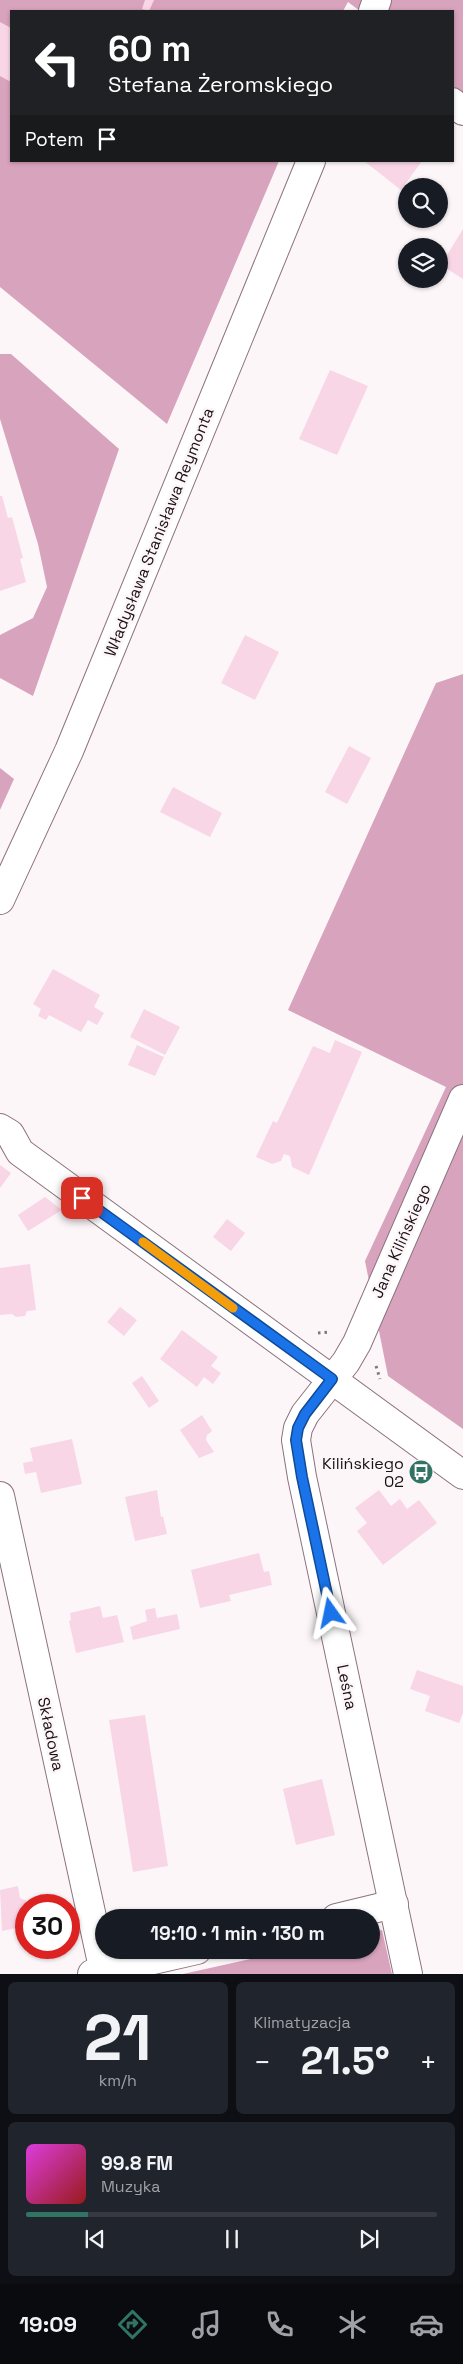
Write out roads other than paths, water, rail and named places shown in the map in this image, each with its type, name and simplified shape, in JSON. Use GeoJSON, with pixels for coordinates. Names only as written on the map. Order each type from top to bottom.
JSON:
{"type":"FeatureCollection","features":[{"type":"Feature","properties":{"kind":"street","name":"Władysława Stanisława Reymonta"},"geometry":{"type":"LineString","coordinates":[[0,900],[69,751],[311,162]]}},
{"type":"Feature","properties":{"kind":"street","name":"Jana Kilińskiego"},"geometry":{"type":"LineString","coordinates":[[332,1379],[346,1362],[357,1343],[463,1099]]}},
{"type":"Feature","properties":{"kind":"street"},"geometry":{"type":"LineString","coordinates":[[0,1128],[10,1134],[10,1151],[332,1379],[463,1475]]}},
{"type":"Feature","properties":{"kind":"street","name":"Leśna"},"geometry":{"type":"LineString","coordinates":[[332,1379],[305,1414],[298,1428],[296,1440],[302,1477],[408,1974]]}},
{"type":"Feature","properties":{"kind":"street","name":"Składowa"},"geometry":{"type":"LineString","coordinates":[[0,1496],[98,1973]]}},
{"type":"Feature","properties":{"kind":"street"},"geometry":{"type":"LineString","coordinates":[[373,1909],[394,1904]]}},
{"type":"Feature","properties":{"kind":"street"},"geometry":{"type":"LineString","coordinates":[[98,1973],[158,1959]]}},
{"type":"Feature","properties":{"kind":"place","name":"Kilińskiego 02"},"geometry":{"type":"Point","coordinates":[421,1472]}}]}
